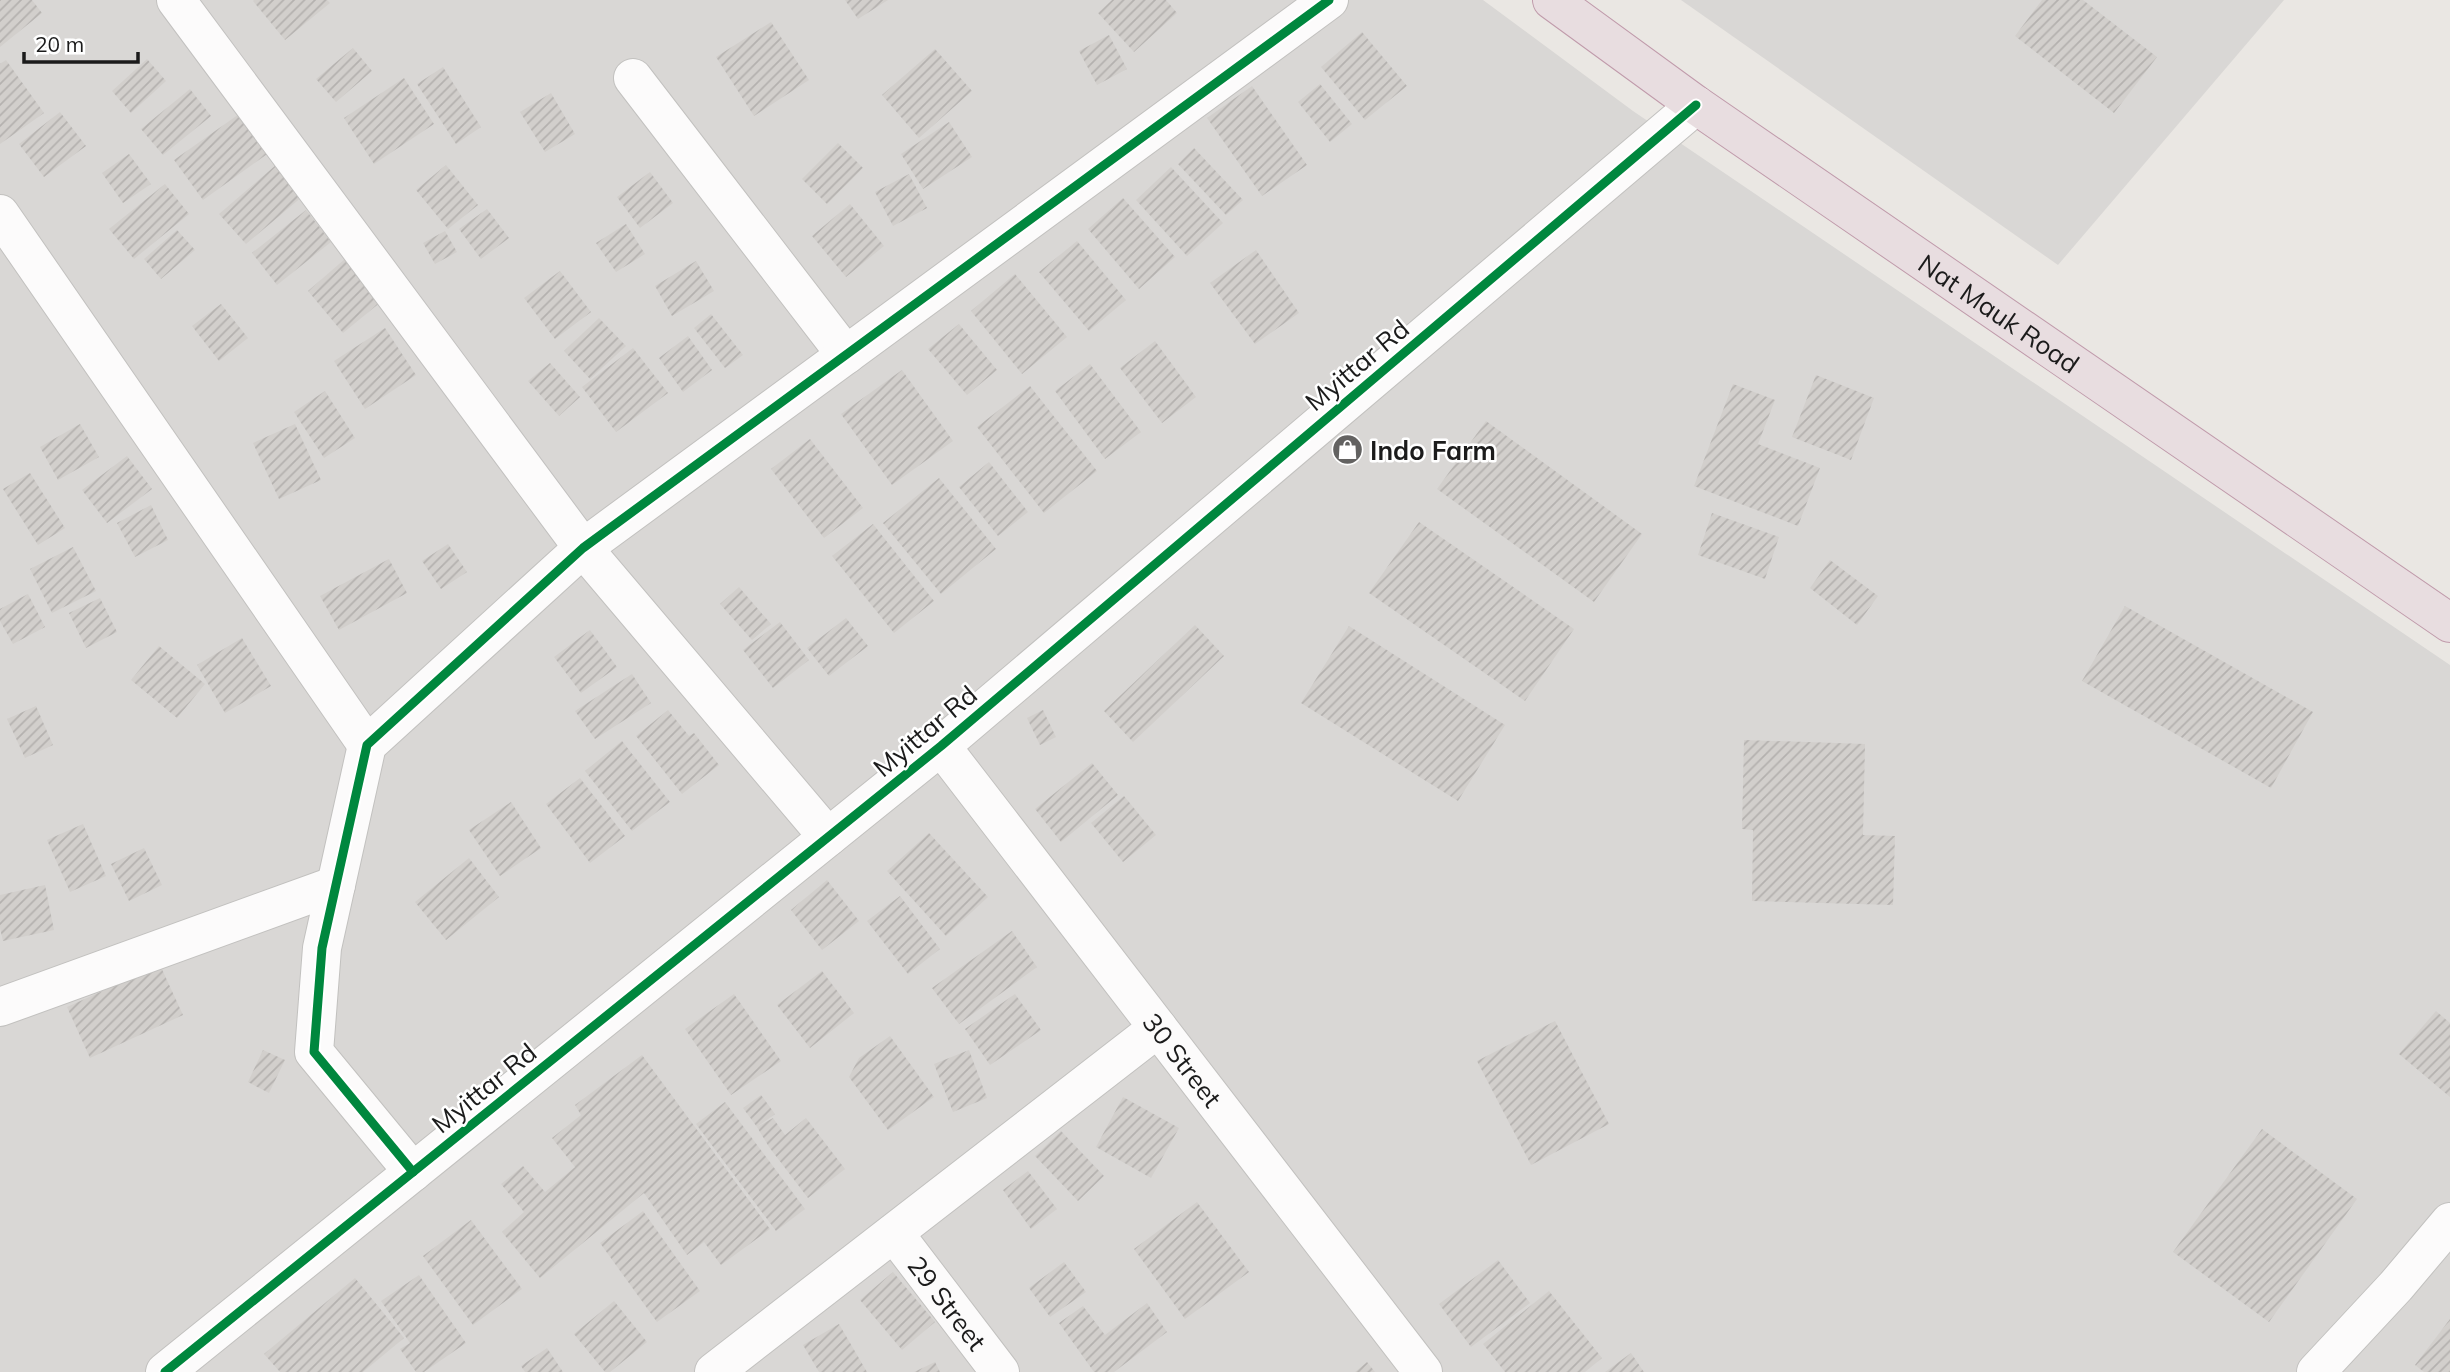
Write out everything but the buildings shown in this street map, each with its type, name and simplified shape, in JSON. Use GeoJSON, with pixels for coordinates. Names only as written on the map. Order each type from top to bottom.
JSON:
{"type":"FeatureCollection","features":[{"type":"Feature","properties":{"kind":"highway","name":"Nat Mauk Road"},"geometry":{"type":"LineString","coordinates":[[1552,0],[1696,105],[2450,624]]}},
{"type":"Feature","properties":{"kind":"street"},"geometry":{"type":"LineString","coordinates":[[176,0],[583,548],[828,837]]}},
{"type":"Feature","properties":{"kind":"street"},"geometry":{"type":"LineString","coordinates":[[413,1172],[314,1052],[322,948],[367,745],[583,548],[1329,0]]}},
{"type":"Feature","properties":{"kind":"street"},"geometry":{"type":"LineString","coordinates":[[633,78],[846,355]]}},
{"type":"Feature","properties":{"kind":"street","name":"Myittar Rd"},"geometry":{"type":"LineString","coordinates":[[180,1367],[413,1172],[941,746],[1696,105]]}},
{"type":"Feature","properties":{"kind":"street"},"geometry":{"type":"LineString","coordinates":[[0,214],[367,745]]}},
{"type":"Feature","properties":{"kind":"street","name":"30 Street"},"geometry":{"type":"LineString","coordinates":[[941,746],[1423,1372]]}},
{"type":"Feature","properties":{"kind":"street"},"geometry":{"type":"LineString","coordinates":[[0,1007],[336,885]]}},
{"type":"Feature","properties":{"kind":"street"},"geometry":{"type":"LineString","coordinates":[[714,1372],[1158,1028]]}},
{"type":"Feature","properties":{"kind":"street"},"geometry":{"type":"LineString","coordinates":[[2316,1372],[2396,1286],[2450,1222]]}},
{"type":"Feature","properties":{"kind":"street","name":"29 Street"},"geometry":{"type":"LineString","coordinates":[[894,1233],[1000,1372]]}},
{"type":"Feature","properties":{"kind":"shaded area"},"geometry":{"type":"Polygon","coordinates":[[[0,0],[1483,0],[1633,111],[2450,665],[2450,1372],[0,1372],[0,0]]]}},
{"type":"Feature","properties":{"kind":"shaded area"},"geometry":{"type":"Polygon","coordinates":[[[1681,0],[2284,0],[2058,265],[1681,0]]]}},
{"type":"Feature","properties":{"kind":"cycle path"},"geometry":{"type":"LineString","coordinates":[[413,1172],[314,1052],[322,948],[367,745],[583,548],[1329,0]]}},
{"type":"Feature","properties":{"kind":"cycle path"},"geometry":{"type":"LineString","coordinates":[[165,1372],[941,746],[1696,105]]}},
{"type":"Feature","properties":{"kind":"place","name":"Indo Farm"},"geometry":{"type":"Point","coordinates":[1347,450]}}]}
